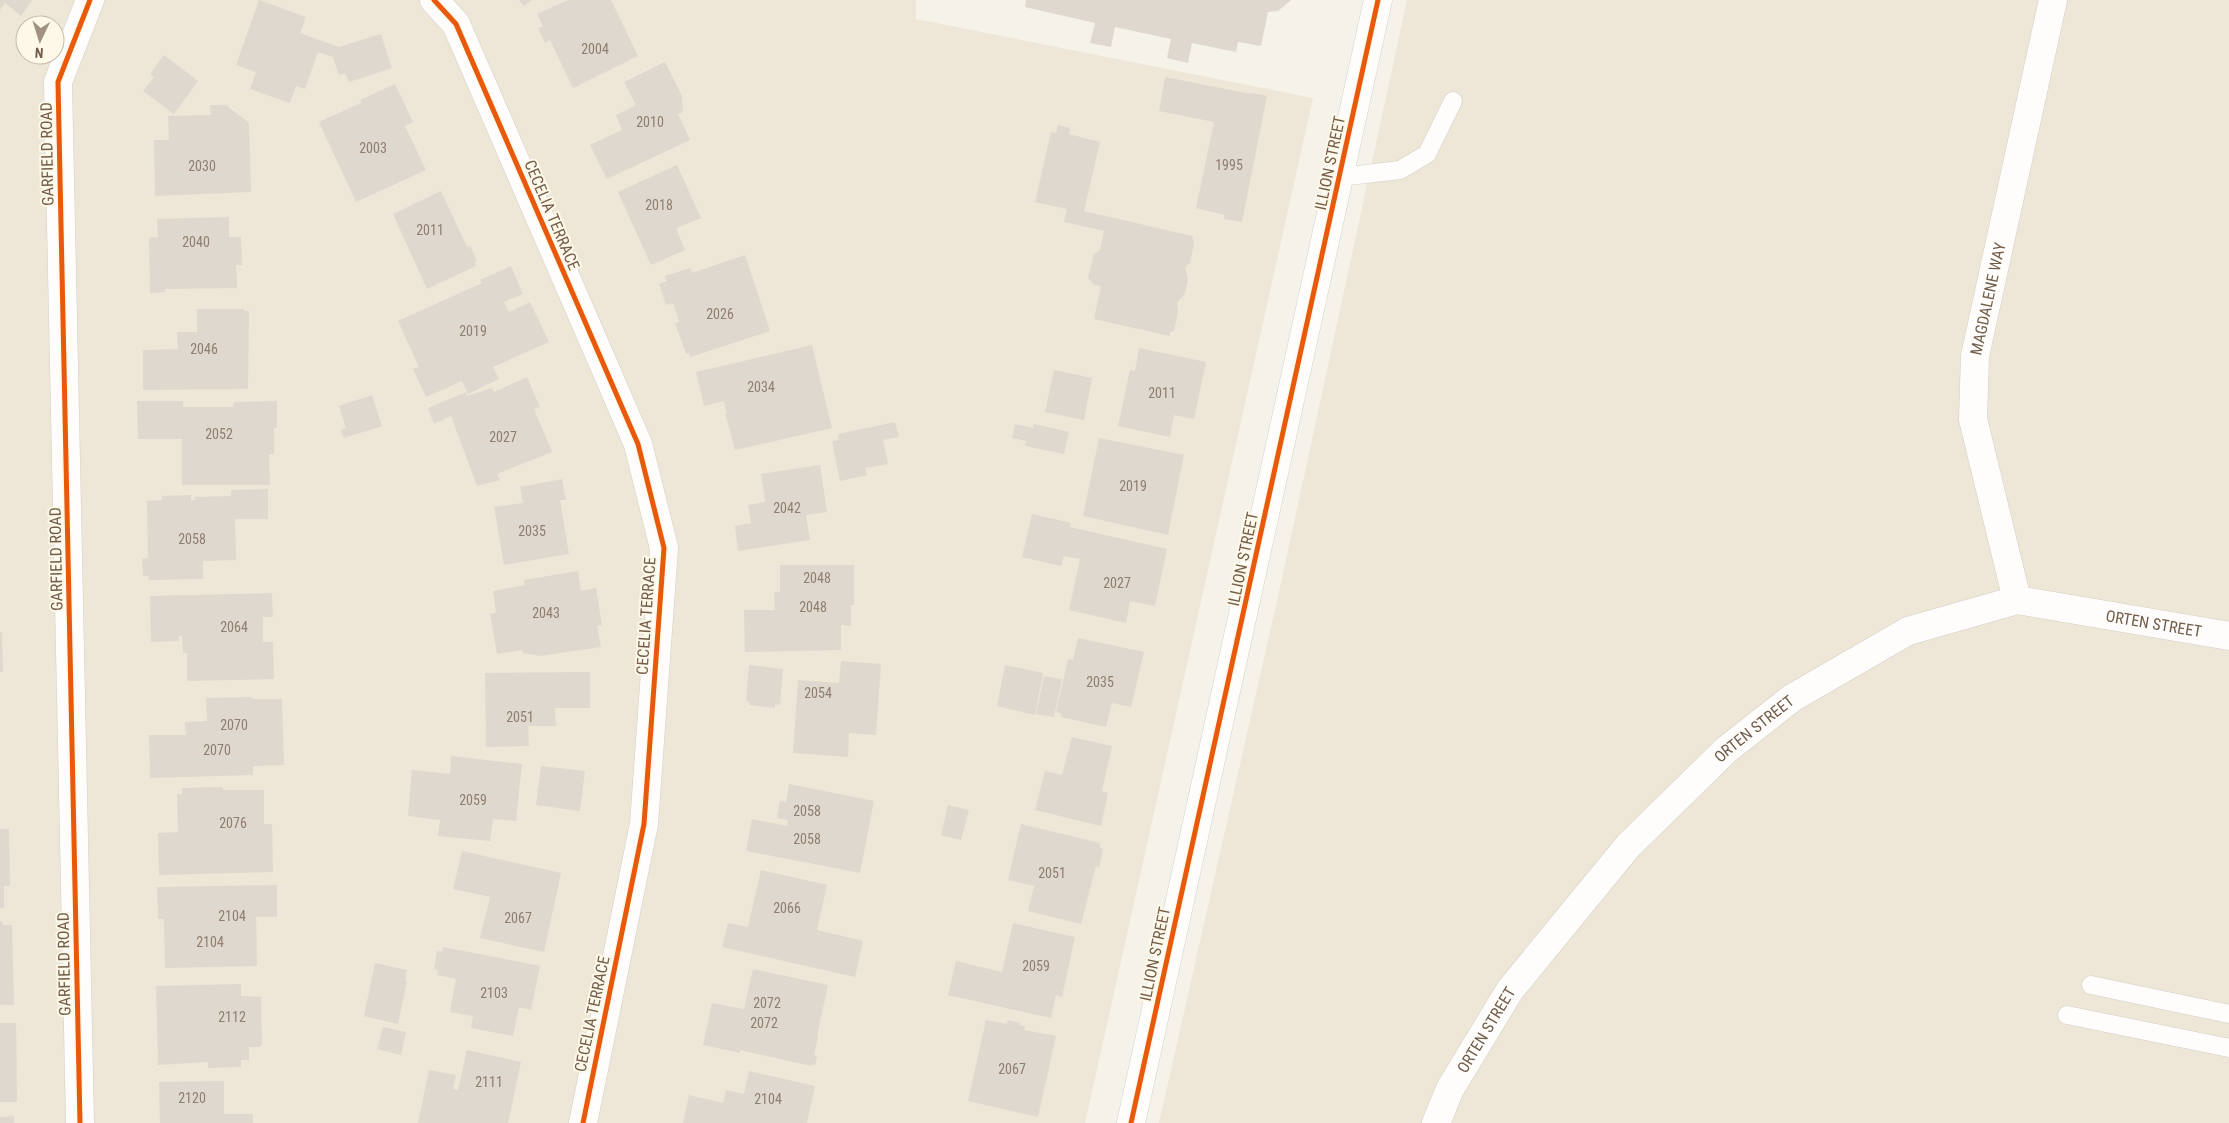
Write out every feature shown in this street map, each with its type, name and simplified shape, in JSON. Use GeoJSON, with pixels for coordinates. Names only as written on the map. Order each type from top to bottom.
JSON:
{"type":"FeatureCollection","features":[{"type":"Feature","properties":{"kind":"street","name":"GARFIELD ROAD"},"geometry":{"type":"LineString","coordinates":[[80,1123],[58,82],[90,0]]}},
{"type":"Feature","properties":{"kind":"street","name":"CECELIA TERRACE"},"geometry":{"type":"LineString","coordinates":[[434,0],[456,24],[638,444],[664,548],[644,824],[583,1123]]}},
{"type":"Feature","properties":{"kind":"street","name":"ILLION STREET"},"geometry":{"type":"LineString","coordinates":[[1131,1123],[1378,0]]}},
{"type":"Feature","properties":{"kind":"street","name":"MAGDALENE WAY"},"geometry":{"type":"LineString","coordinates":[[2017,600],[1972,419],[1975,356],[2053,0]]}},
{"type":"Feature","properties":{"kind":"street","name":"ORTEN STREET"},"geometry":{"type":"LineString","coordinates":[[1436,1123],[1450,1089],[1510,990],[1628,846],[1726,750],[1792,698],[1908,631],[2017,600],[2229,636]]}},
{"type":"Feature","properties":{"kind":"lane"},"geometry":{"type":"LineString","coordinates":[[1340,177],[1400,170],[1426,154],[1452,101]]}},
{"type":"Feature","properties":{"kind":"lane"},"geometry":{"type":"LineString","coordinates":[[2091,985],[2229,1014]]}},
{"type":"Feature","properties":{"kind":"lane"},"geometry":{"type":"LineString","coordinates":[[2066,1015],[2229,1048]]}},
{"type":"Feature","properties":{"kind":"shaded area"},"geometry":{"type":"Polygon","coordinates":[[[0,0],[916,0],[916,19],[1313,98],[1085,1123],[0,1123],[0,0]]]}},
{"type":"Feature","properties":{"kind":"shaded area"},"geometry":{"type":"Polygon","coordinates":[[[1407,0],[2229,0],[2229,1123],[1159,1123],[1281,583],[1407,0]]]}},
{"type":"Feature","properties":{"kind":"building"},"geometry":{"type":"Polygon","coordinates":[[[0,0],[32,0],[22,15],[5,3],[0,10],[0,0]]]}},
{"type":"Feature","properties":{"kind":"building"},"geometry":{"type":"Polygon","coordinates":[[[259,0],[306,17],[300,33],[339,47],[381,34],[392,68],[349,82],[345,73],[339,75],[333,57],[318,52],[305,89],[296,86],[290,103],[250,89],[256,72],[236,65],[259,0]]]}},
{"type":"Feature","properties":{"kind":"building"},"geometry":{"type":"Polygon","coordinates":[[[519,0],[532,0],[524,6],[519,0]]]}},
{"type":"Feature","properties":{"kind":"building"},"geometry":{"type":"Polygon","coordinates":[[[568,0],[611,0],[638,56],[573,88],[550,40],[545,43],[538,28],[543,26],[537,14],[568,0]]]}},
{"type":"Feature","properties":{"kind":"building"},"geometry":{"type":"Polygon","coordinates":[[[1026,0],[1291,0],[1278,11],[1268,12],[1261,46],[1238,42],[1236,52],[1192,43],[1188,63],[1167,58],[1171,39],[1115,27],[1111,47],[1090,43],[1095,23],[1025,7],[1026,0]]]}},
{"type":"Feature","properties":{"kind":"building"},"geometry":{"type":"Polygon","coordinates":[[[164,55],[198,81],[174,114],[143,91],[154,77],[150,74],[164,55]]]}},
{"type":"Feature","properties":{"kind":"building"},"geometry":{"type":"Polygon","coordinates":[[[665,62],[682,96],[683,112],[678,114],[690,140],[607,179],[590,145],[622,130],[616,115],[636,105],[624,82],[665,62]]]}},
{"type":"Feature","properties":{"kind":"building"},"geometry":{"type":"Polygon","coordinates":[[[1165,77],[1267,96],[1242,222],[1224,219],[1225,215],[1196,208],[1214,122],[1159,111],[1165,77]]]}},
{"type":"Feature","properties":{"kind":"building"},"geometry":{"type":"Polygon","coordinates":[[[395,84],[413,122],[405,126],[426,170],[356,202],[319,122],[361,103],[360,100],[395,84]]]}},
{"type":"Feature","properties":{"kind":"building"},"geometry":{"type":"Polygon","coordinates":[[[210,105],[226,105],[249,123],[251,192],[155,196],[154,140],[169,140],[168,116],[211,115],[210,105]]]}},
{"type":"Feature","properties":{"kind":"building"},"geometry":{"type":"Polygon","coordinates":[[[1058,125],[1070,128],[1069,134],[1100,142],[1084,211],[1192,236],[1194,243],[1190,263],[1185,267],[1188,279],[1185,293],[1177,303],[1178,312],[1174,331],[1170,332],[1170,336],[1094,319],[1101,286],[1094,285],[1088,278],[1094,254],[1100,250],[1104,231],[1064,222],[1067,209],[1035,202],[1051,132],[1056,133],[1058,125]]]}},
{"type":"Feature","properties":{"kind":"building"},"geometry":{"type":"Polygon","coordinates":[[[677,165],[701,218],[676,228],[685,250],[651,265],[618,192],[677,165]]]}},
{"type":"Feature","properties":{"kind":"building"},"geometry":{"type":"Polygon","coordinates":[[[441,191],[467,247],[470,246],[477,261],[475,262],[476,266],[427,289],[393,214],[441,191]]]}},
{"type":"Feature","properties":{"kind":"building"},"geometry":{"type":"Polygon","coordinates":[[[229,217],[229,237],[241,237],[242,265],[236,265],[237,288],[165,289],[165,292],[150,293],[149,238],[158,237],[157,219],[229,217]]]}},
{"type":"Feature","properties":{"kind":"building"},"geometry":{"type":"Polygon","coordinates":[[[745,255],[770,331],[690,357],[689,353],[686,354],[675,323],[679,322],[673,303],[666,305],[659,284],[667,281],[665,276],[690,268],[692,273],[745,255]]]}},
{"type":"Feature","properties":{"kind":"building"},"geometry":{"type":"Polygon","coordinates":[[[511,266],[523,294],[504,302],[509,312],[530,302],[549,342],[493,367],[499,379],[468,394],[462,381],[426,397],[413,369],[419,367],[398,321],[482,283],[480,280],[511,266]]]}},
{"type":"Feature","properties":{"kind":"building"},"geometry":{"type":"Polygon","coordinates":[[[197,309],[244,309],[244,311],[249,311],[248,389],[143,390],[143,350],[178,349],[177,332],[197,332],[197,309]]]}},
{"type":"Feature","properties":{"kind":"building"},"geometry":{"type":"Polygon","coordinates":[[[812,345],[832,428],[735,450],[725,413],[727,413],[724,401],[704,406],[696,372],[812,345]]]}},
{"type":"Feature","properties":{"kind":"building"},"geometry":{"type":"Polygon","coordinates":[[[1139,348],[1206,362],[1194,419],[1174,415],[1170,437],[1118,426],[1130,370],[1135,371],[1139,348]]]}},
{"type":"Feature","properties":{"kind":"building"},"geometry":{"type":"Polygon","coordinates":[[[1054,370],[1092,378],[1084,420],[1045,412],[1054,370]]]}},
{"type":"Feature","properties":{"kind":"building"},"geometry":{"type":"Polygon","coordinates":[[[527,377],[540,407],[534,409],[552,452],[497,474],[500,480],[477,486],[451,416],[434,424],[428,408],[466,392],[467,396],[492,388],[494,392],[527,377]]]}},
{"type":"Feature","properties":{"kind":"building"},"geometry":{"type":"Polygon","coordinates":[[[372,395],[382,426],[344,438],[341,430],[346,428],[339,406],[372,395]]]}},
{"type":"Feature","properties":{"kind":"building"},"geometry":{"type":"Polygon","coordinates":[[[137,401],[183,401],[183,407],[233,407],[234,402],[277,401],[277,428],[274,428],[274,454],[269,454],[270,485],[182,485],[182,439],[138,439],[137,401]]]}},
{"type":"Feature","properties":{"kind":"building"},"geometry":{"type":"Polygon","coordinates":[[[895,422],[899,437],[883,440],[888,464],[865,468],[867,475],[840,481],[832,441],[839,440],[838,434],[895,422]]]}},
{"type":"Feature","properties":{"kind":"building"},"geometry":{"type":"Polygon","coordinates":[[[1015,424],[1033,428],[1034,424],[1069,432],[1064,454],[1025,446],[1026,441],[1012,438],[1015,424]]]}},
{"type":"Feature","properties":{"kind":"building"},"geometry":{"type":"Polygon","coordinates":[[[1099,438],[1184,455],[1168,535],[1083,516],[1099,438]]]}},
{"type":"Feature","properties":{"kind":"building"},"geometry":{"type":"Polygon","coordinates":[[[820,465],[827,512],[806,515],[810,540],[738,551],[735,526],[751,523],[748,505],[765,502],[761,474],[820,465]]]}},
{"type":"Feature","properties":{"kind":"building"},"geometry":{"type":"Polygon","coordinates":[[[562,479],[566,500],[560,500],[569,554],[504,565],[494,507],[523,503],[520,487],[562,479]]]}},
{"type":"Feature","properties":{"kind":"building"},"geometry":{"type":"Polygon","coordinates":[[[268,489],[268,519],[235,519],[236,560],[203,561],[203,579],[148,580],[149,576],[143,576],[142,559],[148,558],[147,501],[162,500],[162,496],[191,495],[191,500],[195,500],[195,497],[231,496],[231,490],[268,489]]]}},
{"type":"Feature","properties":{"kind":"building"},"geometry":{"type":"Polygon","coordinates":[[[1032,514],[1071,523],[1070,527],[1167,549],[1155,606],[1130,601],[1126,623],[1069,610],[1080,559],[1064,556],[1061,566],[1022,557],[1032,514]]]}},
{"type":"Feature","properties":{"kind":"building"},"geometry":{"type":"Polygon","coordinates":[[[780,565],[854,565],[854,605],[851,605],[851,626],[841,625],[841,650],[745,652],[744,610],[775,610],[774,592],[780,592],[780,565]]]}},
{"type":"Feature","properties":{"kind":"building"},"geometry":{"type":"Polygon","coordinates":[[[578,571],[581,591],[596,588],[602,625],[597,626],[601,647],[540,656],[523,653],[522,650],[497,654],[490,614],[496,613],[493,591],[525,585],[524,580],[578,571]]]}},
{"type":"Feature","properties":{"kind":"building"},"geometry":{"type":"Polygon","coordinates":[[[272,593],[273,617],[263,617],[263,642],[273,642],[274,679],[187,681],[187,653],[183,653],[182,636],[179,636],[179,641],[151,642],[150,596],[272,593]]]}},
{"type":"Feature","properties":{"kind":"building"},"geometry":{"type":"Polygon","coordinates":[[[0,632],[2,632],[3,672],[0,672],[0,632]]]}},
{"type":"Feature","properties":{"kind":"building"},"geometry":{"type":"Polygon","coordinates":[[[1078,638],[1144,652],[1131,707],[1112,703],[1106,727],[1061,717],[1062,714],[1056,712],[1068,659],[1073,660],[1078,638]]]}},
{"type":"Feature","properties":{"kind":"building"},"geometry":{"type":"Polygon","coordinates":[[[841,661],[881,664],[876,735],[849,733],[848,757],[793,753],[798,680],[839,683],[841,661]]]}},
{"type":"Feature","properties":{"kind":"building"},"geometry":{"type":"Polygon","coordinates":[[[749,665],[783,669],[780,705],[775,704],[775,708],[749,705],[749,702],[746,701],[749,665]]]}},
{"type":"Feature","properties":{"kind":"building"},"geometry":{"type":"Polygon","coordinates":[[[1005,665],[1043,673],[1035,715],[997,706],[1005,665]]]}},
{"type":"Feature","properties":{"kind":"building"},"geometry":{"type":"Polygon","coordinates":[[[590,672],[590,708],[555,708],[556,726],[528,726],[529,746],[486,747],[485,673],[590,672]]]}},
{"type":"Feature","properties":{"kind":"building"},"geometry":{"type":"Polygon","coordinates":[[[1044,676],[1062,679],[1054,717],[1036,714],[1044,676]]]}},
{"type":"Feature","properties":{"kind":"building"},"geometry":{"type":"Polygon","coordinates":[[[252,697],[252,699],[282,699],[284,765],[253,766],[253,775],[150,778],[149,735],[186,735],[185,722],[207,721],[206,698],[252,697]]]}},
{"type":"Feature","properties":{"kind":"building"},"geometry":{"type":"Polygon","coordinates":[[[1072,737],[1112,746],[1102,791],[1108,793],[1101,826],[1035,810],[1045,771],[1062,775],[1072,737]]]}},
{"type":"Feature","properties":{"kind":"building"},"geometry":{"type":"Polygon","coordinates":[[[451,756],[522,764],[516,821],[493,819],[490,841],[438,836],[440,820],[408,816],[412,770],[450,774],[451,756]]]}},
{"type":"Feature","properties":{"kind":"building"},"geometry":{"type":"Polygon","coordinates":[[[541,766],[585,771],[580,811],[536,805],[541,766]]]}},
{"type":"Feature","properties":{"kind":"building"},"geometry":{"type":"Polygon","coordinates":[[[789,784],[874,801],[860,873],[746,851],[752,819],[787,826],[788,820],[777,818],[780,801],[786,802],[789,784]]]}},
{"type":"Feature","properties":{"kind":"building"},"geometry":{"type":"Polygon","coordinates":[[[223,787],[223,790],[264,790],[264,824],[272,824],[273,872],[159,875],[158,833],[178,832],[177,794],[182,794],[182,788],[223,787]]]}},
{"type":"Feature","properties":{"kind":"building"},"geometry":{"type":"Polygon","coordinates":[[[948,805],[969,810],[961,840],[941,835],[948,805]]]}},
{"type":"Feature","properties":{"kind":"building"},"geometry":{"type":"Polygon","coordinates":[[[1021,824],[1100,843],[1100,848],[1103,849],[1099,867],[1096,866],[1081,924],[1028,911],[1034,886],[1008,880],[1021,824]]]}},
{"type":"Feature","properties":{"kind":"building"},"geometry":{"type":"Polygon","coordinates":[[[0,829],[9,829],[10,886],[4,886],[4,908],[0,908],[0,829]]]}},
{"type":"Feature","properties":{"kind":"building"},"geometry":{"type":"Polygon","coordinates":[[[462,851],[561,873],[544,952],[480,938],[490,897],[453,889],[462,851]]]}},
{"type":"Feature","properties":{"kind":"building"},"geometry":{"type":"Polygon","coordinates":[[[761,870],[827,885],[817,930],[863,941],[855,977],[722,947],[728,923],[748,927],[761,870]]]}},
{"type":"Feature","properties":{"kind":"building"},"geometry":{"type":"Polygon","coordinates":[[[277,885],[277,917],[256,917],[257,966],[165,968],[164,919],[158,919],[157,887],[277,885]]]}},
{"type":"Feature","properties":{"kind":"building"},"geometry":{"type":"Polygon","coordinates":[[[0,921],[2,921],[3,925],[12,925],[14,1005],[0,1005],[0,921]]]}},
{"type":"Feature","properties":{"kind":"building"},"geometry":{"type":"Polygon","coordinates":[[[1013,923],[1075,937],[1062,997],[1056,995],[1051,1018],[948,995],[956,961],[1002,972],[1013,923]]]}},
{"type":"Feature","properties":{"kind":"building"},"geometry":{"type":"Polygon","coordinates":[[[443,947],[540,966],[531,1010],[519,1007],[513,1036],[471,1028],[473,1016],[450,1012],[456,979],[437,975],[438,970],[434,969],[437,951],[442,952],[443,947]]]}},
{"type":"Feature","properties":{"kind":"building"},"geometry":{"type":"Polygon","coordinates":[[[375,963],[407,970],[405,981],[407,981],[398,1024],[364,1016],[375,963]]]}},
{"type":"Feature","properties":{"kind":"building"},"geometry":{"type":"Polygon","coordinates":[[[753,969],[828,985],[817,1036],[814,1055],[817,1056],[815,1065],[812,1064],[811,1066],[740,1050],[740,1053],[703,1045],[712,1003],[744,1009],[753,969]]]}},
{"type":"Feature","properties":{"kind":"building"},"geometry":{"type":"Polygon","coordinates":[[[241,984],[241,996],[261,997],[262,1044],[260,1047],[249,1047],[249,1060],[241,1060],[241,1067],[208,1068],[208,1062],[158,1065],[156,986],[241,984]]]}},
{"type":"Feature","properties":{"kind":"building"},"geometry":{"type":"Polygon","coordinates":[[[986,1020],[1007,1024],[1008,1020],[1025,1026],[1024,1030],[1056,1036],[1038,1117],[968,1101],[986,1020]]]}},
{"type":"Feature","properties":{"kind":"building"},"geometry":{"type":"Polygon","coordinates":[[[0,1023],[16,1023],[17,1102],[0,1102],[0,1023]]]}},
{"type":"Feature","properties":{"kind":"building"},"geometry":{"type":"Polygon","coordinates":[[[383,1027],[406,1032],[401,1055],[377,1049],[383,1027]]]}},
{"type":"Feature","properties":{"kind":"building"},"geometry":{"type":"Polygon","coordinates":[[[467,1050],[521,1062],[508,1123],[418,1123],[429,1070],[456,1075],[453,1089],[458,1090],[467,1050]]]}},
{"type":"Feature","properties":{"kind":"building"},"geometry":{"type":"Polygon","coordinates":[[[749,1071],[815,1086],[807,1123],[683,1123],[689,1095],[723,1103],[726,1090],[744,1094],[749,1071]]]}},
{"type":"Feature","properties":{"kind":"building"},"geometry":{"type":"Polygon","coordinates":[[[224,1081],[224,1114],[253,1114],[253,1123],[160,1123],[159,1082],[224,1081]]]}},
{"type":"Feature","properties":{"kind":"building"},"geometry":{"type":"Polygon","coordinates":[[[14,1116],[14,1123],[0,1123],[0,1117],[14,1116]]]}},
{"type":"Feature","properties":{"kind":"cycle path"},"geometry":{"type":"LineString","coordinates":[[80,1123],[58,82],[90,0]]}},
{"type":"Feature","properties":{"kind":"cycle path"},"geometry":{"type":"LineString","coordinates":[[434,0],[456,24],[638,444],[664,548],[644,824],[583,1123]]}},
{"type":"Feature","properties":{"kind":"cycle path"},"geometry":{"type":"LineString","coordinates":[[1131,1123],[1378,0]]}}]}
